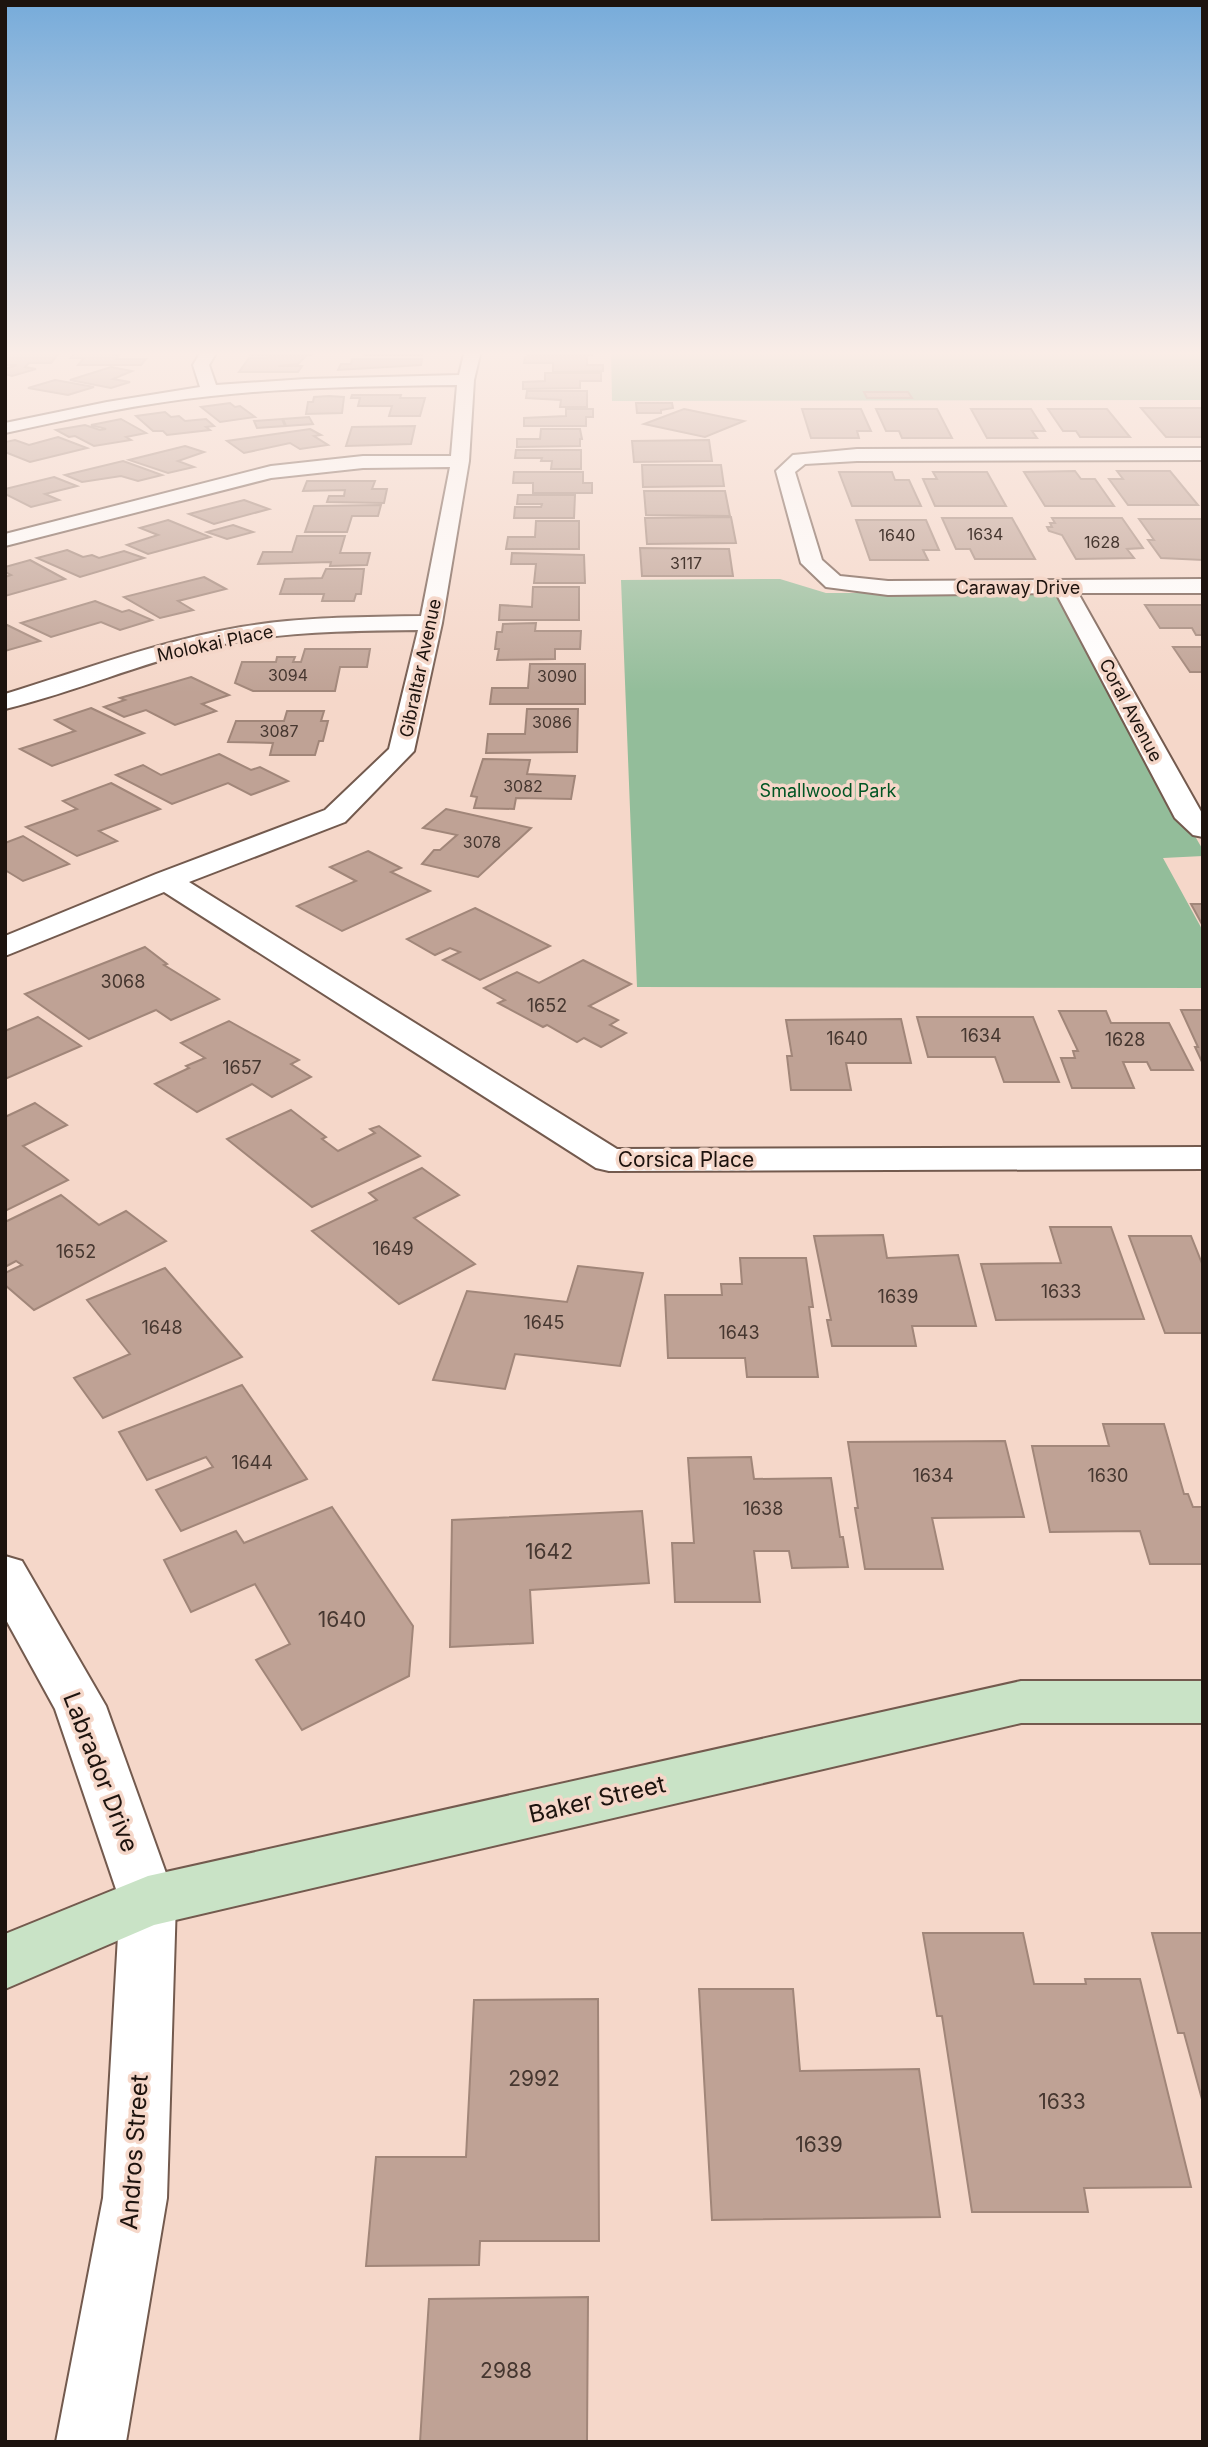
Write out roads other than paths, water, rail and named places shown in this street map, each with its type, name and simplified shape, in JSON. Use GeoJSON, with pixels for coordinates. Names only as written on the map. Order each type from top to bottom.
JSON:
{"type":"FeatureCollection","features":[{"type":"Feature","properties":{"kind":"street"},"geometry":{"type":"LineString","coordinates":[[5,540],[271,471],[341,464]]}},
{"type":"Feature","properties":{"kind":"street","name":"Gibraltar Avenue"},"geometry":{"type":"LineString","coordinates":[[5,947],[166,880],[335,816],[401,751],[431,624],[459,464]]}},
{"type":"Feature","properties":{"kind":"street","name":"Caraway Drive"},"geometry":{"type":"LineString","coordinates":[[794,464],[785,471],[811,563],[834,582],[888,587],[1203,586]]}},
{"type":"Feature","properties":{"kind":"street","name":"Coral Avenue"},"geometry":{"type":"LineString","coordinates":[[1064,587],[1189,818],[1203,830]]}},
{"type":"Feature","properties":{"kind":"street","name":"Molokai Place"},"geometry":{"type":"LineString","coordinates":[[5,702],[174,649],[242,634],[327,625],[431,624]]}},
{"type":"Feature","properties":{"kind":"street","name":"Corsica Place"},"geometry":{"type":"LineString","coordinates":[[166,880],[609,1160],[1203,1158]]}},
{"type":"Feature","properties":{"kind":"street","name":"Labrador Drive"},"geometry":{"type":"LineString","coordinates":[[5,1574],[80,1706],[148,1901]]}},
{"type":"Feature","properties":{"kind":"street","name":"Baker Street"},"geometry":{"type":"LineString","coordinates":[[5,1962],[148,1901],[1021,1702],[1203,1702]]}},
{"type":"Feature","properties":{"kind":"street","name":"Andros Street"},"geometry":{"type":"LineString","coordinates":[[91,2442],[135,2198],[148,1901]]}},
{"type":"Feature","properties":{"kind":"park label","name":"Smallwood Park"},"geometry":{"type":"Point","coordinates":[828,790]}}]}
